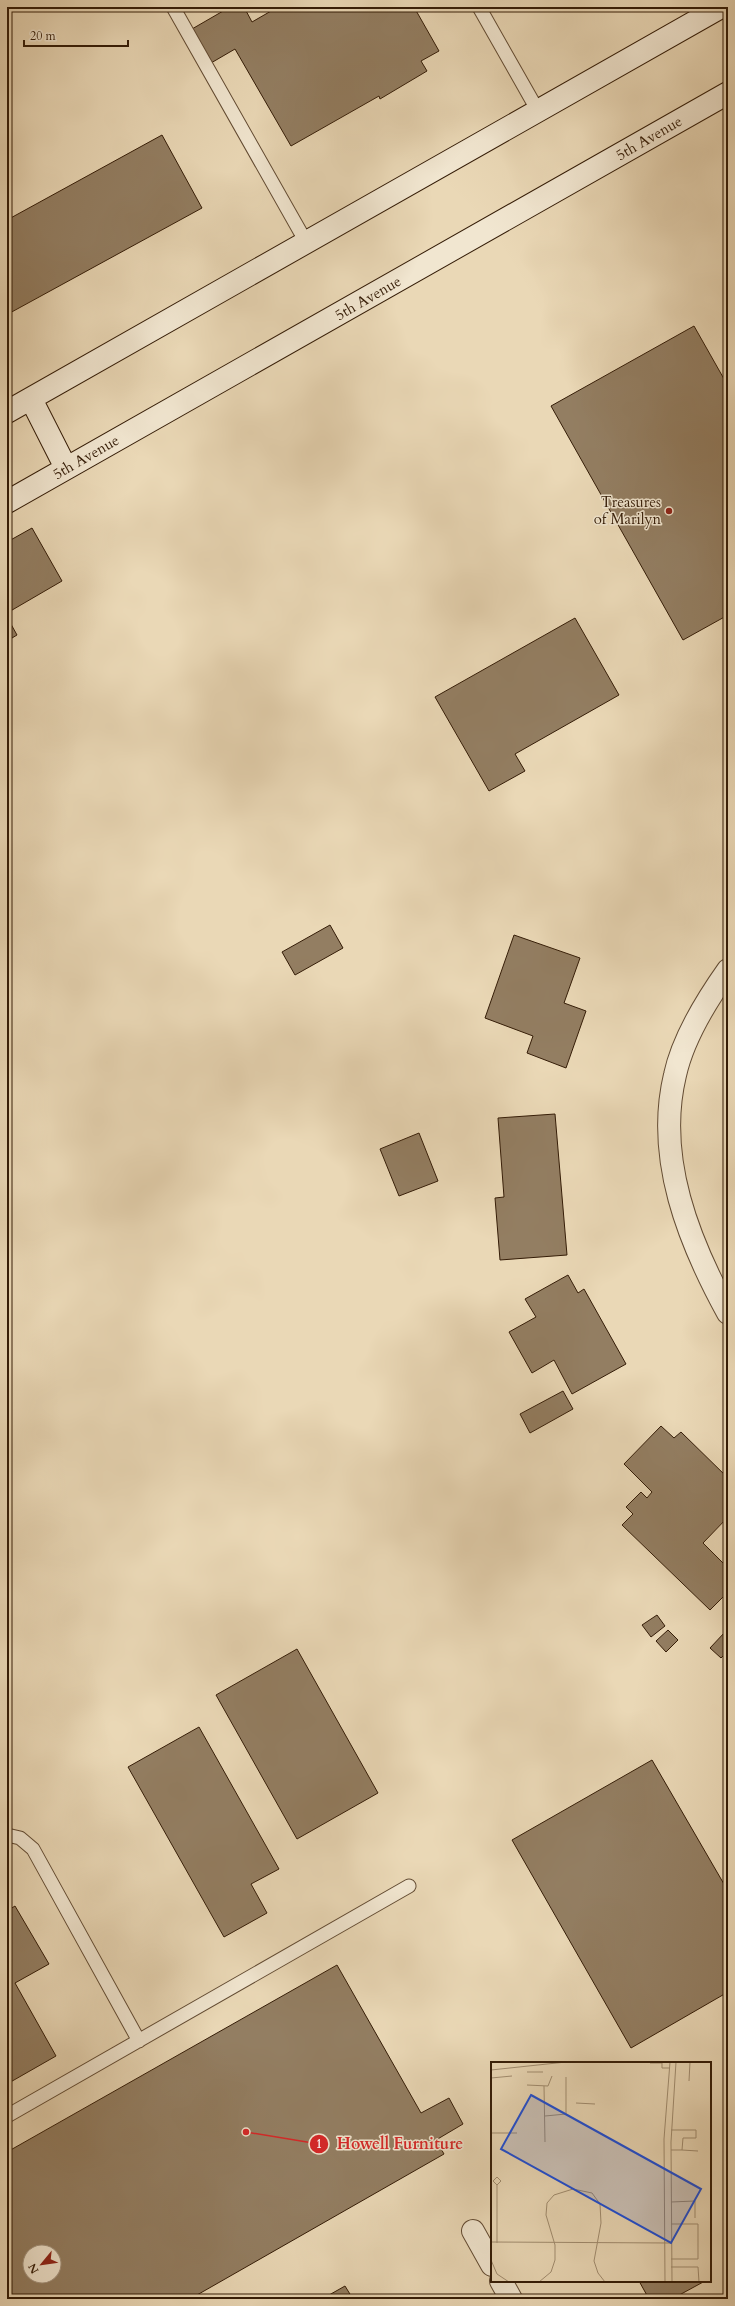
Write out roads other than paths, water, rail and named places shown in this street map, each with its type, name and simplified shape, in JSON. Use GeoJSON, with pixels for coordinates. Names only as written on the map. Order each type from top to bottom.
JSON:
{"type":"FeatureCollection","features":[{"type":"Feature","properties":{"kind":"street"},"geometry":{"type":"LineString","coordinates":[[7,412],[721,7]]}},
{"type":"Feature","properties":{"kind":"street","name":"5th Avenue"},"geometry":{"type":"LineString","coordinates":[[7,502],[728,93]]}},
{"type":"Feature","properties":{"kind":"street"},"geometry":{"type":"LineString","coordinates":[[31,399],[66,468]]}},
{"type":"Feature","properties":{"kind":"street"},"geometry":{"type":"LineString","coordinates":[[728,970],[716,988],[686,1042],[675,1075],[669,1109],[670,1143],[682,1212],[703,1264],[728,1313]]}},
{"type":"Feature","properties":{"kind":"street"},"geometry":{"type":"LineString","coordinates":[[473,2231],[491,2263]]}},
{"type":"Feature","properties":{"kind":"street"},"geometry":{"type":"LineString","coordinates":[[502,2282],[511,2299]]}},
{"type":"Feature","properties":{"kind":"lane"},"geometry":{"type":"LineString","coordinates":[[173,7],[306,242]]}},
{"type":"Feature","properties":{"kind":"lane"},"geometry":{"type":"LineString","coordinates":[[479,7],[538,111]]}},
{"type":"Feature","properties":{"kind":"lane"},"geometry":{"type":"LineString","coordinates":[[7,1835],[20,1838],[33,1849],[139,2040]]}},
{"type":"Feature","properties":{"kind":"lane"},"geometry":{"type":"LineString","coordinates":[[7,2116],[409,1886]]}},
{"type":"Feature","properties":{"kind":"place","name":"Treasures of Marilyn"},"geometry":{"type":"Point","coordinates":[669,511]}},
{"type":"Feature","properties":{"kind":"place","name":"Howell Furniture"},"geometry":{"type":"Point","coordinates":[246,2132]}}]}
